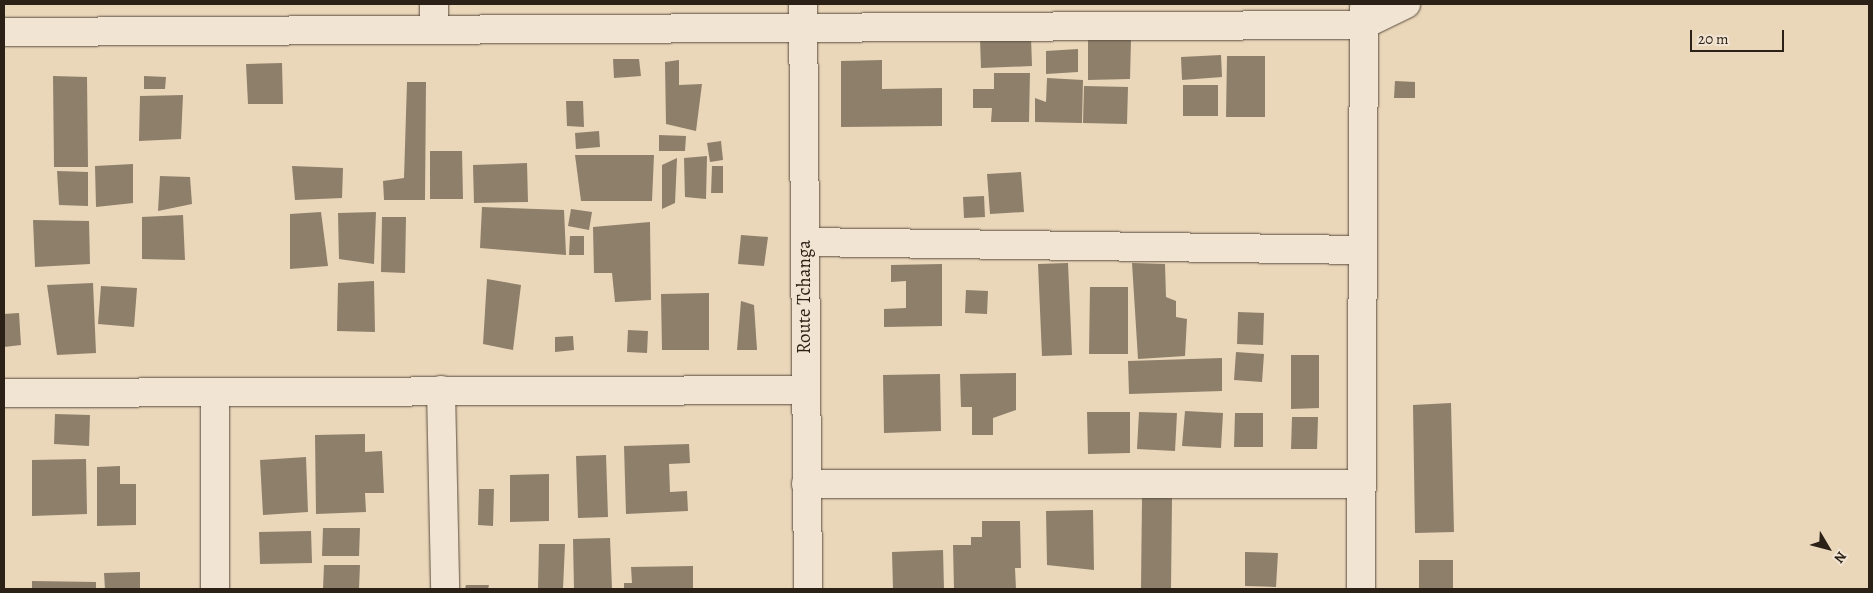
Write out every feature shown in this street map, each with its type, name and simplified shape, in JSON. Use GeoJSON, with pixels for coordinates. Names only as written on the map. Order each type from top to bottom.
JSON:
{"type":"FeatureCollection","features":[{"type":"Feature","properties":{"kind":"street"},"geometry":{"type":"LineString","coordinates":[[4,32],[434,16],[1364,14],[1406,4]]}},
{"type":"Feature","properties":{"kind":"street","name":"Route Tchanga"},"geometry":{"type":"LineString","coordinates":[[803,14],[808,589]]}},
{"type":"Feature","properties":{"kind":"street"},"geometry":{"type":"LineString","coordinates":[[1361,589],[1361,250],[1364,14]]}},
{"type":"Feature","properties":{"kind":"street"},"geometry":{"type":"LineString","coordinates":[[805,242],[1361,250]]}},
{"type":"Feature","properties":{"kind":"street"},"geometry":{"type":"LineString","coordinates":[[441,390],[445,589]]}},
{"type":"Feature","properties":{"kind":"street"},"geometry":{"type":"LineString","coordinates":[[4,393],[806,390]]}},
{"type":"Feature","properties":{"kind":"street"},"geometry":{"type":"LineString","coordinates":[[215,392],[216,589]]}},
{"type":"Feature","properties":{"kind":"street"},"geometry":{"type":"LineString","coordinates":[[806,484],[1361,484]]}},
{"type":"Feature","properties":{"kind":"building"},"geometry":{"type":"Polygon","coordinates":[[[1031,37],[1032,66],[981,68],[980,39],[1031,37]]]}},
{"type":"Feature","properties":{"kind":"building"},"geometry":{"type":"Polygon","coordinates":[[[1088,40],[1131,40],[1130,79],[1088,80],[1088,40]]]}},
{"type":"Feature","properties":{"kind":"building"},"geometry":{"type":"Polygon","coordinates":[[[1078,49],[1078,72],[1046,74],[1046,51],[1078,49]]]}},
{"type":"Feature","properties":{"kind":"building"},"geometry":{"type":"Polygon","coordinates":[[[1221,55],[1222,77],[1182,80],[1181,57],[1221,55]]]}},
{"type":"Feature","properties":{"kind":"building"},"geometry":{"type":"Polygon","coordinates":[[[1227,56],[1265,56],[1265,117],[1226,117],[1227,56]]]}},
{"type":"Feature","properties":{"kind":"building"},"geometry":{"type":"Polygon","coordinates":[[[613,59],[639,59],[641,76],[614,78],[613,59]]]}},
{"type":"Feature","properties":{"kind":"building"},"geometry":{"type":"Polygon","coordinates":[[[679,60],[679,85],[702,84],[696,131],[666,124],[665,62],[679,60]]]}},
{"type":"Feature","properties":{"kind":"building"},"geometry":{"type":"Polygon","coordinates":[[[882,60],[882,89],[942,88],[942,126],[841,127],[841,61],[882,60]]]}},
{"type":"Feature","properties":{"kind":"building"},"geometry":{"type":"Polygon","coordinates":[[[282,63],[283,104],[248,104],[246,64],[282,63]]]}},
{"type":"Feature","properties":{"kind":"building"},"geometry":{"type":"Polygon","coordinates":[[[994,73],[1030,73],[1029,122],[991,122],[992,108],[973,108],[973,89],[994,89],[994,73]]]}},
{"type":"Feature","properties":{"kind":"building"},"geometry":{"type":"Polygon","coordinates":[[[53,76],[87,77],[88,167],[54,167],[53,76]]]}},
{"type":"Feature","properties":{"kind":"building"},"geometry":{"type":"Polygon","coordinates":[[[144,76],[166,77],[165,89],[144,89],[144,76]]]}},
{"type":"Feature","properties":{"kind":"building"},"geometry":{"type":"Polygon","coordinates":[[[1047,78],[1083,80],[1082,123],[1035,122],[1035,98],[1046,102],[1047,78]]]}},
{"type":"Feature","properties":{"kind":"building"},"geometry":{"type":"Polygon","coordinates":[[[1395,81],[1415,82],[1415,98],[1394,98],[1395,81]]]}},
{"type":"Feature","properties":{"kind":"building"},"geometry":{"type":"Polygon","coordinates":[[[407,82],[426,82],[425,200],[384,200],[383,181],[404,178],[407,82]]]}},
{"type":"Feature","properties":{"kind":"building"},"geometry":{"type":"Polygon","coordinates":[[[1183,85],[1218,85],[1218,116],[1183,116],[1183,85]]]}},
{"type":"Feature","properties":{"kind":"building"},"geometry":{"type":"Polygon","coordinates":[[[1084,86],[1128,87],[1127,124],[1083,123],[1084,86]]]}},
{"type":"Feature","properties":{"kind":"building"},"geometry":{"type":"Polygon","coordinates":[[[183,95],[181,139],[139,141],[140,96],[183,95]]]}},
{"type":"Feature","properties":{"kind":"building"},"geometry":{"type":"Polygon","coordinates":[[[566,101],[583,101],[584,127],[567,126],[566,101]]]}},
{"type":"Feature","properties":{"kind":"building"},"geometry":{"type":"Polygon","coordinates":[[[599,131],[600,147],[576,149],[575,133],[599,131]]]}},
{"type":"Feature","properties":{"kind":"building"},"geometry":{"type":"Polygon","coordinates":[[[659,135],[686,136],[685,151],[659,151],[659,135]]]}},
{"type":"Feature","properties":{"kind":"building"},"geometry":{"type":"Polygon","coordinates":[[[721,141],[723,160],[710,162],[707,143],[721,141]]]}},
{"type":"Feature","properties":{"kind":"building"},"geometry":{"type":"Polygon","coordinates":[[[430,151],[462,151],[463,199],[430,199],[430,151]]]}},
{"type":"Feature","properties":{"kind":"building"},"geometry":{"type":"Polygon","coordinates":[[[575,155],[654,155],[652,201],[581,201],[575,155]]]}},
{"type":"Feature","properties":{"kind":"building"},"geometry":{"type":"Polygon","coordinates":[[[707,156],[706,199],[685,197],[684,158],[707,156]]]}},
{"type":"Feature","properties":{"kind":"building"},"geometry":{"type":"Polygon","coordinates":[[[677,158],[675,203],[662,209],[662,165],[677,158]]]}},
{"type":"Feature","properties":{"kind":"building"},"geometry":{"type":"Polygon","coordinates":[[[527,163],[528,202],[474,203],[473,165],[527,163]]]}},
{"type":"Feature","properties":{"kind":"building"},"geometry":{"type":"Polygon","coordinates":[[[133,164],[133,203],[96,207],[95,166],[133,164]]]}},
{"type":"Feature","properties":{"kind":"building"},"geometry":{"type":"Polygon","coordinates":[[[292,166],[343,168],[342,198],[295,200],[292,166]]]}},
{"type":"Feature","properties":{"kind":"building"},"geometry":{"type":"Polygon","coordinates":[[[712,166],[723,166],[723,193],[711,193],[712,166]]]}},
{"type":"Feature","properties":{"kind":"building"},"geometry":{"type":"Polygon","coordinates":[[[57,171],[88,172],[88,206],[59,205],[57,171]]]}},
{"type":"Feature","properties":{"kind":"building"},"geometry":{"type":"Polygon","coordinates":[[[1021,172],[1024,212],[990,214],[987,174],[1021,172]]]}},
{"type":"Feature","properties":{"kind":"building"},"geometry":{"type":"Polygon","coordinates":[[[160,176],[190,177],[192,204],[158,211],[160,176]]]}},
{"type":"Feature","properties":{"kind":"building"},"geometry":{"type":"Polygon","coordinates":[[[984,196],[985,217],[964,218],[963,197],[984,196]]]}},
{"type":"Feature","properties":{"kind":"building"},"geometry":{"type":"Polygon","coordinates":[[[482,207],[564,210],[566,255],[480,248],[482,207]]]}},
{"type":"Feature","properties":{"kind":"building"},"geometry":{"type":"Polygon","coordinates":[[[571,209],[592,212],[589,230],[568,226],[571,209]]]}},
{"type":"Feature","properties":{"kind":"building"},"geometry":{"type":"Polygon","coordinates":[[[321,212],[328,266],[290,269],[290,214],[321,212]]]}},
{"type":"Feature","properties":{"kind":"building"},"geometry":{"type":"Polygon","coordinates":[[[376,212],[374,264],[339,259],[338,213],[376,212]]]}},
{"type":"Feature","properties":{"kind":"building"},"geometry":{"type":"Polygon","coordinates":[[[183,215],[185,260],[142,259],[142,217],[183,215]]]}},
{"type":"Feature","properties":{"kind":"building"},"geometry":{"type":"Polygon","coordinates":[[[382,217],[406,217],[405,273],[381,272],[382,217]]]}},
{"type":"Feature","properties":{"kind":"building"},"geometry":{"type":"Polygon","coordinates":[[[33,220],[89,221],[90,264],[35,267],[33,220]]]}},
{"type":"Feature","properties":{"kind":"building"},"geometry":{"type":"Polygon","coordinates":[[[650,222],[651,300],[615,302],[612,273],[594,273],[593,227],[650,222]]]}},
{"type":"Feature","properties":{"kind":"building"},"geometry":{"type":"Polygon","coordinates":[[[741,235],[768,237],[764,266],[738,264],[741,235]]]}},
{"type":"Feature","properties":{"kind":"building"},"geometry":{"type":"Polygon","coordinates":[[[570,236],[584,236],[584,255],[569,255],[570,236]]]}},
{"type":"Feature","properties":{"kind":"building"},"geometry":{"type":"Polygon","coordinates":[[[1068,263],[1072,355],[1042,356],[1038,264],[1068,263]]]}},
{"type":"Feature","properties":{"kind":"building"},"geometry":{"type":"Polygon","coordinates":[[[1132,263],[1165,264],[1166,297],[1176,301],[1176,317],[1187,319],[1185,356],[1138,359],[1132,263]]]}},
{"type":"Feature","properties":{"kind":"building"},"geometry":{"type":"Polygon","coordinates":[[[942,264],[942,326],[884,327],[884,309],[906,308],[906,281],[891,282],[891,265],[942,264]]]}},
{"type":"Feature","properties":{"kind":"building"},"geometry":{"type":"Polygon","coordinates":[[[487,279],[521,285],[513,350],[483,344],[487,279]]]}},
{"type":"Feature","properties":{"kind":"building"},"geometry":{"type":"Polygon","coordinates":[[[374,281],[375,332],[337,331],[338,283],[374,281]]]}},
{"type":"Feature","properties":{"kind":"building"},"geometry":{"type":"Polygon","coordinates":[[[93,283],[96,353],[57,355],[47,285],[93,283]]]}},
{"type":"Feature","properties":{"kind":"building"},"geometry":{"type":"Polygon","coordinates":[[[101,286],[137,288],[134,327],[98,324],[101,286]]]}},
{"type":"Feature","properties":{"kind":"building"},"geometry":{"type":"Polygon","coordinates":[[[1090,287],[1128,287],[1128,354],[1089,354],[1090,287]]]}},
{"type":"Feature","properties":{"kind":"building"},"geometry":{"type":"Polygon","coordinates":[[[966,290],[988,291],[987,314],[965,313],[966,290]]]}},
{"type":"Feature","properties":{"kind":"building"},"geometry":{"type":"Polygon","coordinates":[[[709,293],[709,350],[662,350],[661,294],[709,293]]]}},
{"type":"Feature","properties":{"kind":"building"},"geometry":{"type":"Polygon","coordinates":[[[741,301],[754,305],[757,350],[737,350],[741,301]]]}},
{"type":"Feature","properties":{"kind":"building"},"geometry":{"type":"Polygon","coordinates":[[[1238,312],[1264,313],[1263,345],[1237,344],[1238,312]]]}},
{"type":"Feature","properties":{"kind":"building"},"geometry":{"type":"Polygon","coordinates":[[[19,313],[21,345],[4,347],[4,314],[19,313]]]}},
{"type":"Feature","properties":{"kind":"building"},"geometry":{"type":"Polygon","coordinates":[[[628,330],[648,331],[647,353],[627,352],[628,330]]]}},
{"type":"Feature","properties":{"kind":"building"},"geometry":{"type":"Polygon","coordinates":[[[573,336],[574,350],[555,352],[555,337],[573,336]]]}},
{"type":"Feature","properties":{"kind":"building"},"geometry":{"type":"Polygon","coordinates":[[[1236,352],[1264,354],[1262,382],[1234,380],[1236,352]]]}},
{"type":"Feature","properties":{"kind":"building"},"geometry":{"type":"Polygon","coordinates":[[[1291,355],[1319,355],[1319,408],[1291,409],[1291,355]]]}},
{"type":"Feature","properties":{"kind":"building"},"geometry":{"type":"Polygon","coordinates":[[[1222,358],[1222,391],[1129,394],[1128,361],[1222,358]]]}},
{"type":"Feature","properties":{"kind":"building"},"geometry":{"type":"Polygon","coordinates":[[[1016,373],[1016,410],[993,418],[993,435],[972,435],[972,407],[961,407],[960,374],[1016,373]]]}},
{"type":"Feature","properties":{"kind":"building"},"geometry":{"type":"Polygon","coordinates":[[[940,374],[941,431],[884,433],[883,375],[940,374]]]}},
{"type":"Feature","properties":{"kind":"building"},"geometry":{"type":"Polygon","coordinates":[[[1451,403],[1454,532],[1415,533],[1413,405],[1451,403]]]}},
{"type":"Feature","properties":{"kind":"building"},"geometry":{"type":"Polygon","coordinates":[[[1185,411],[1223,413],[1221,448],[1182,446],[1185,411]]]}},
{"type":"Feature","properties":{"kind":"building"},"geometry":{"type":"Polygon","coordinates":[[[1087,412],[1130,412],[1130,453],[1088,454],[1087,412]]]}},
{"type":"Feature","properties":{"kind":"building"},"geometry":{"type":"Polygon","coordinates":[[[1139,412],[1177,413],[1175,451],[1137,449],[1139,412]]]}},
{"type":"Feature","properties":{"kind":"building"},"geometry":{"type":"Polygon","coordinates":[[[1235,413],[1263,413],[1263,447],[1234,447],[1235,413]]]}},
{"type":"Feature","properties":{"kind":"building"},"geometry":{"type":"Polygon","coordinates":[[[55,414],[90,415],[89,446],[54,444],[55,414]]]}},
{"type":"Feature","properties":{"kind":"building"},"geometry":{"type":"Polygon","coordinates":[[[1292,417],[1318,417],[1317,449],[1291,449],[1292,417]]]}},
{"type":"Feature","properties":{"kind":"building"},"geometry":{"type":"Polygon","coordinates":[[[365,434],[365,452],[382,451],[384,493],[365,493],[366,512],[316,514],[315,435],[365,434]]]}},
{"type":"Feature","properties":{"kind":"building"},"geometry":{"type":"Polygon","coordinates":[[[689,444],[690,463],[669,464],[670,492],[687,491],[688,511],[626,514],[624,446],[689,444]]]}},
{"type":"Feature","properties":{"kind":"building"},"geometry":{"type":"Polygon","coordinates":[[[606,455],[608,517],[578,518],[576,456],[606,455]]]}},
{"type":"Feature","properties":{"kind":"building"},"geometry":{"type":"Polygon","coordinates":[[[306,457],[308,512],[263,515],[260,460],[306,457]]]}},
{"type":"Feature","properties":{"kind":"building"},"geometry":{"type":"Polygon","coordinates":[[[86,459],[87,514],[32,516],[32,460],[86,459]]]}},
{"type":"Feature","properties":{"kind":"building"},"geometry":{"type":"Polygon","coordinates":[[[120,466],[120,484],[136,484],[136,525],[97,526],[97,467],[120,466]]]}},
{"type":"Feature","properties":{"kind":"building"},"geometry":{"type":"Polygon","coordinates":[[[549,474],[549,521],[510,522],[510,475],[549,474]]]}},
{"type":"Feature","properties":{"kind":"building"},"geometry":{"type":"Polygon","coordinates":[[[479,489],[494,489],[493,526],[478,525],[479,489]]]}},
{"type":"Feature","properties":{"kind":"building"},"geometry":{"type":"Polygon","coordinates":[[[1142,498],[1172,498],[1171,588],[1141,588],[1142,498]]]}},
{"type":"Feature","properties":{"kind":"building"},"geometry":{"type":"Polygon","coordinates":[[[1093,510],[1094,570],[1047,565],[1046,511],[1093,510]]]}},
{"type":"Feature","properties":{"kind":"building"},"geometry":{"type":"Polygon","coordinates":[[[982,521],[1020,521],[1021,568],[1015,568],[1016,589],[954,589],[953,545],[971,545],[971,537],[982,537],[982,521]]]}},
{"type":"Feature","properties":{"kind":"building"},"geometry":{"type":"Polygon","coordinates":[[[323,528],[360,528],[359,556],[322,556],[323,528]]]}},
{"type":"Feature","properties":{"kind":"building"},"geometry":{"type":"Polygon","coordinates":[[[311,531],[312,563],[260,564],[259,532],[311,531]]]}},
{"type":"Feature","properties":{"kind":"building"},"geometry":{"type":"Polygon","coordinates":[[[610,538],[612,589],[574,589],[573,539],[610,538]]]}},
{"type":"Feature","properties":{"kind":"building"},"geometry":{"type":"Polygon","coordinates":[[[539,544],[565,544],[563,589],[538,589],[539,544]]]}},
{"type":"Feature","properties":{"kind":"building"},"geometry":{"type":"Polygon","coordinates":[[[943,550],[944,589],[893,589],[892,552],[943,550]]]}},
{"type":"Feature","properties":{"kind":"building"},"geometry":{"type":"Polygon","coordinates":[[[1245,552],[1278,553],[1276,587],[1245,586],[1245,552]]]}},
{"type":"Feature","properties":{"kind":"building"},"geometry":{"type":"Polygon","coordinates":[[[1419,560],[1453,560],[1453,589],[1419,589],[1419,560]]]}},
{"type":"Feature","properties":{"kind":"building"},"geometry":{"type":"Polygon","coordinates":[[[324,565],[360,565],[359,589],[323,589],[324,565]]]}},
{"type":"Feature","properties":{"kind":"building"},"geometry":{"type":"Polygon","coordinates":[[[693,566],[693,589],[624,589],[624,583],[632,583],[631,567],[693,566]]]}},
{"type":"Feature","properties":{"kind":"building"},"geometry":{"type":"Polygon","coordinates":[[[140,572],[140,589],[105,589],[104,573],[140,572]]]}},
{"type":"Feature","properties":{"kind":"building"},"geometry":{"type":"Polygon","coordinates":[[[32,581],[96,582],[96,589],[32,589],[32,581]]]}},
{"type":"Feature","properties":{"kind":"building"},"geometry":{"type":"Polygon","coordinates":[[[466,585],[489,585],[488,589],[465,589],[466,585]]]}}]}
